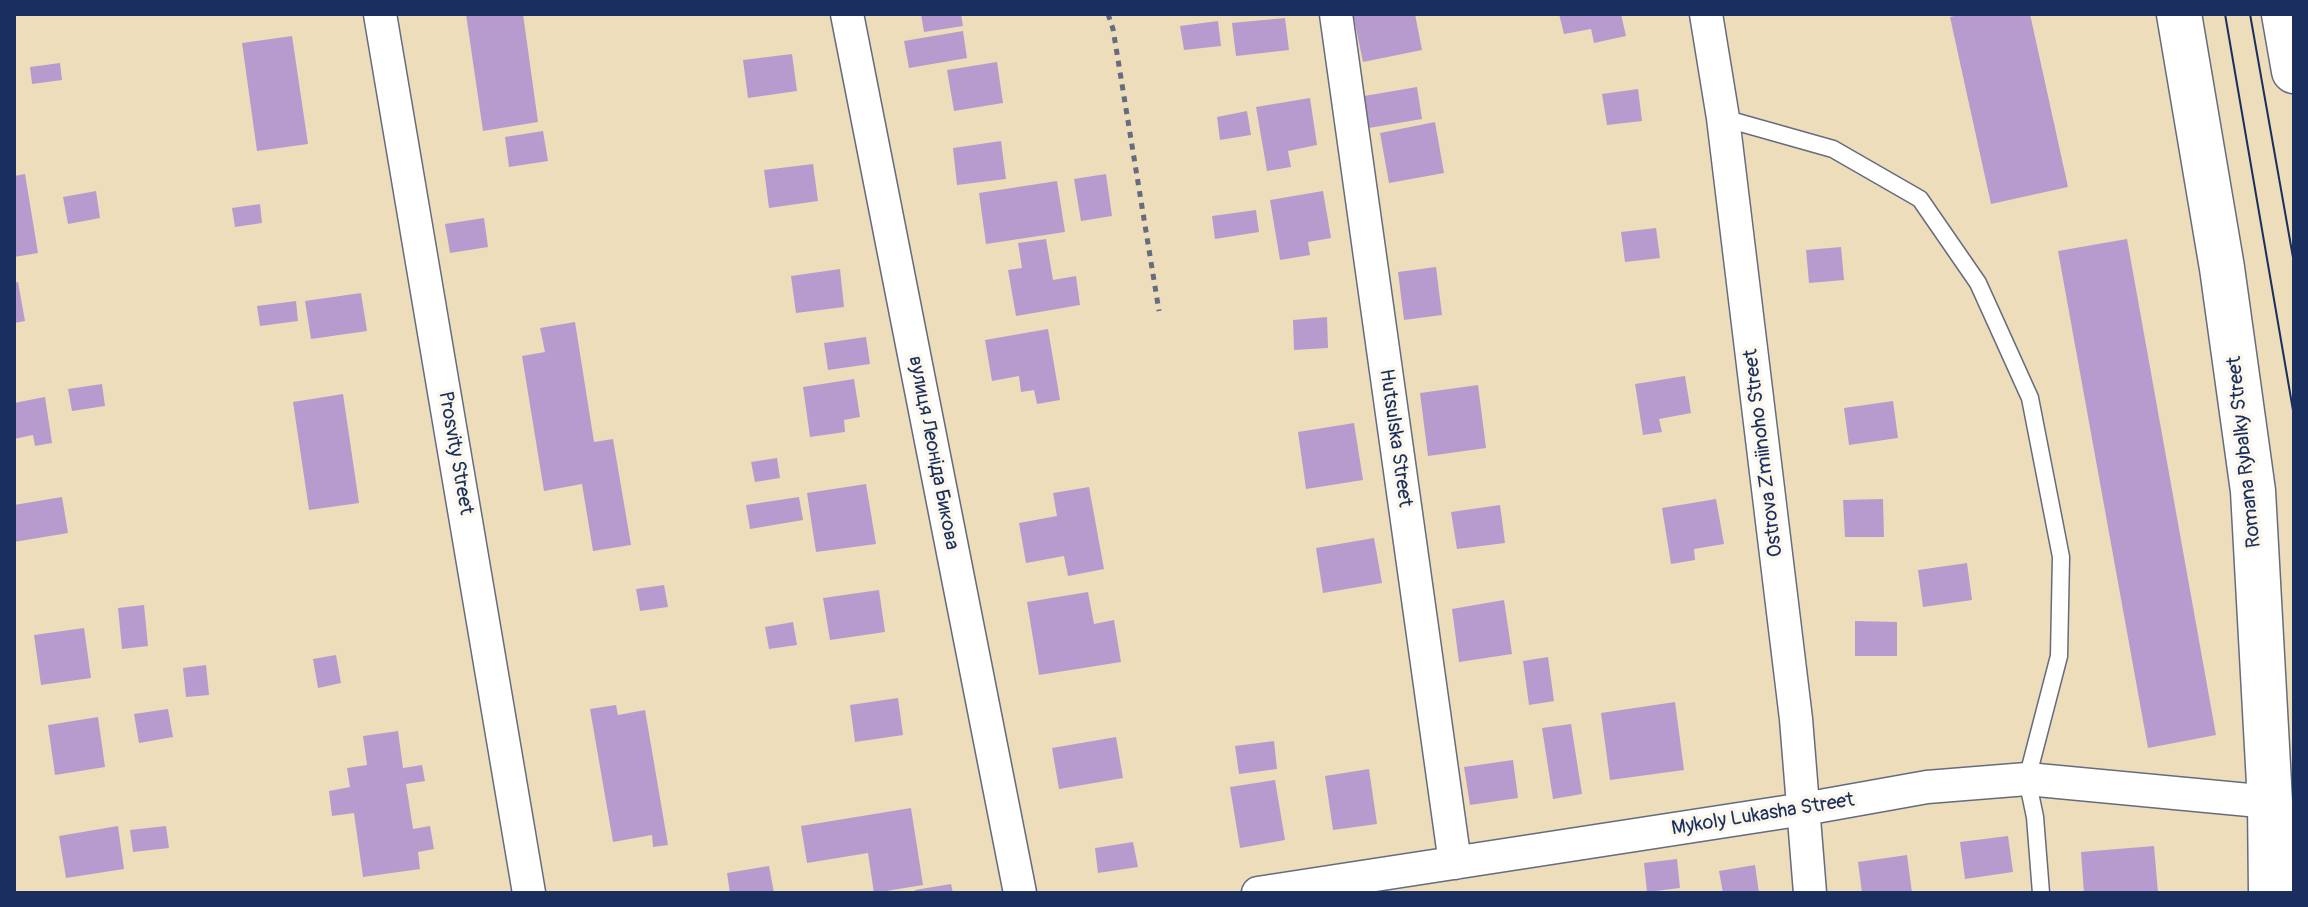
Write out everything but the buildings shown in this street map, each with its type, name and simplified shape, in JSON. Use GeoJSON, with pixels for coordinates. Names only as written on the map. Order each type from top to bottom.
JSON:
{"type":"FeatureCollection","features":[{"type":"Feature","properties":{"kind":"main road","name":"Romana Rybalky Street"},"geometry":{"type":"LineString","coordinates":[[2179,14],[2222,268],[2253,491],[2270,802],[2271,893]]}},
{"type":"Feature","properties":{"kind":"main road"},"geometry":{"type":"LineString","coordinates":[[2284,14],[2294,71]]}},
{"type":"Feature","properties":{"kind":"street","name":"Prosvity Street"},"geometry":{"type":"LineString","coordinates":[[380,14],[529,893]]}},
{"type":"Feature","properties":{"kind":"street","name":"вулиця Леоніда Бикова"},"geometry":{"type":"LineString","coordinates":[[847,14],[1020,893]]}},
{"type":"Feature","properties":{"kind":"street","name":"Hutsulska Street"},"geometry":{"type":"LineString","coordinates":[[1336,14],[1455,863]]}},
{"type":"Feature","properties":{"kind":"street","name":"Ostrova Zmiinoho Street"},"geometry":{"type":"LineString","coordinates":[[1706,14],[1723,118],[1794,703],[1810,893]]}},
{"type":"Feature","properties":{"kind":"street","name":"Mykoly Lukasha Street"},"geometry":{"type":"LineString","coordinates":[[1258,893],[1804,809],[1927,787],[2027,779],[2270,802]]}},
{"type":"Feature","properties":{"kind":"lane"},"geometry":{"type":"LineString","coordinates":[[1723,118],[1833,149],[1920,199],[1978,283],[2030,398],[2061,557],[2059,656],[2027,779],[2035,817],[2041,893]]}},
{"type":"Feature","properties":{"kind":"path"},"geometry":{"type":"LineString","coordinates":[[1108,14],[1159,311]]}},
{"type":"Feature","properties":{"kind":"tram line"},"geometry":{"type":"LineString","coordinates":[[2225,14],[2294,416]]}},
{"type":"Feature","properties":{"kind":"tram line"},"geometry":{"type":"LineString","coordinates":[[2250,14],[2294,263]]}}]}
